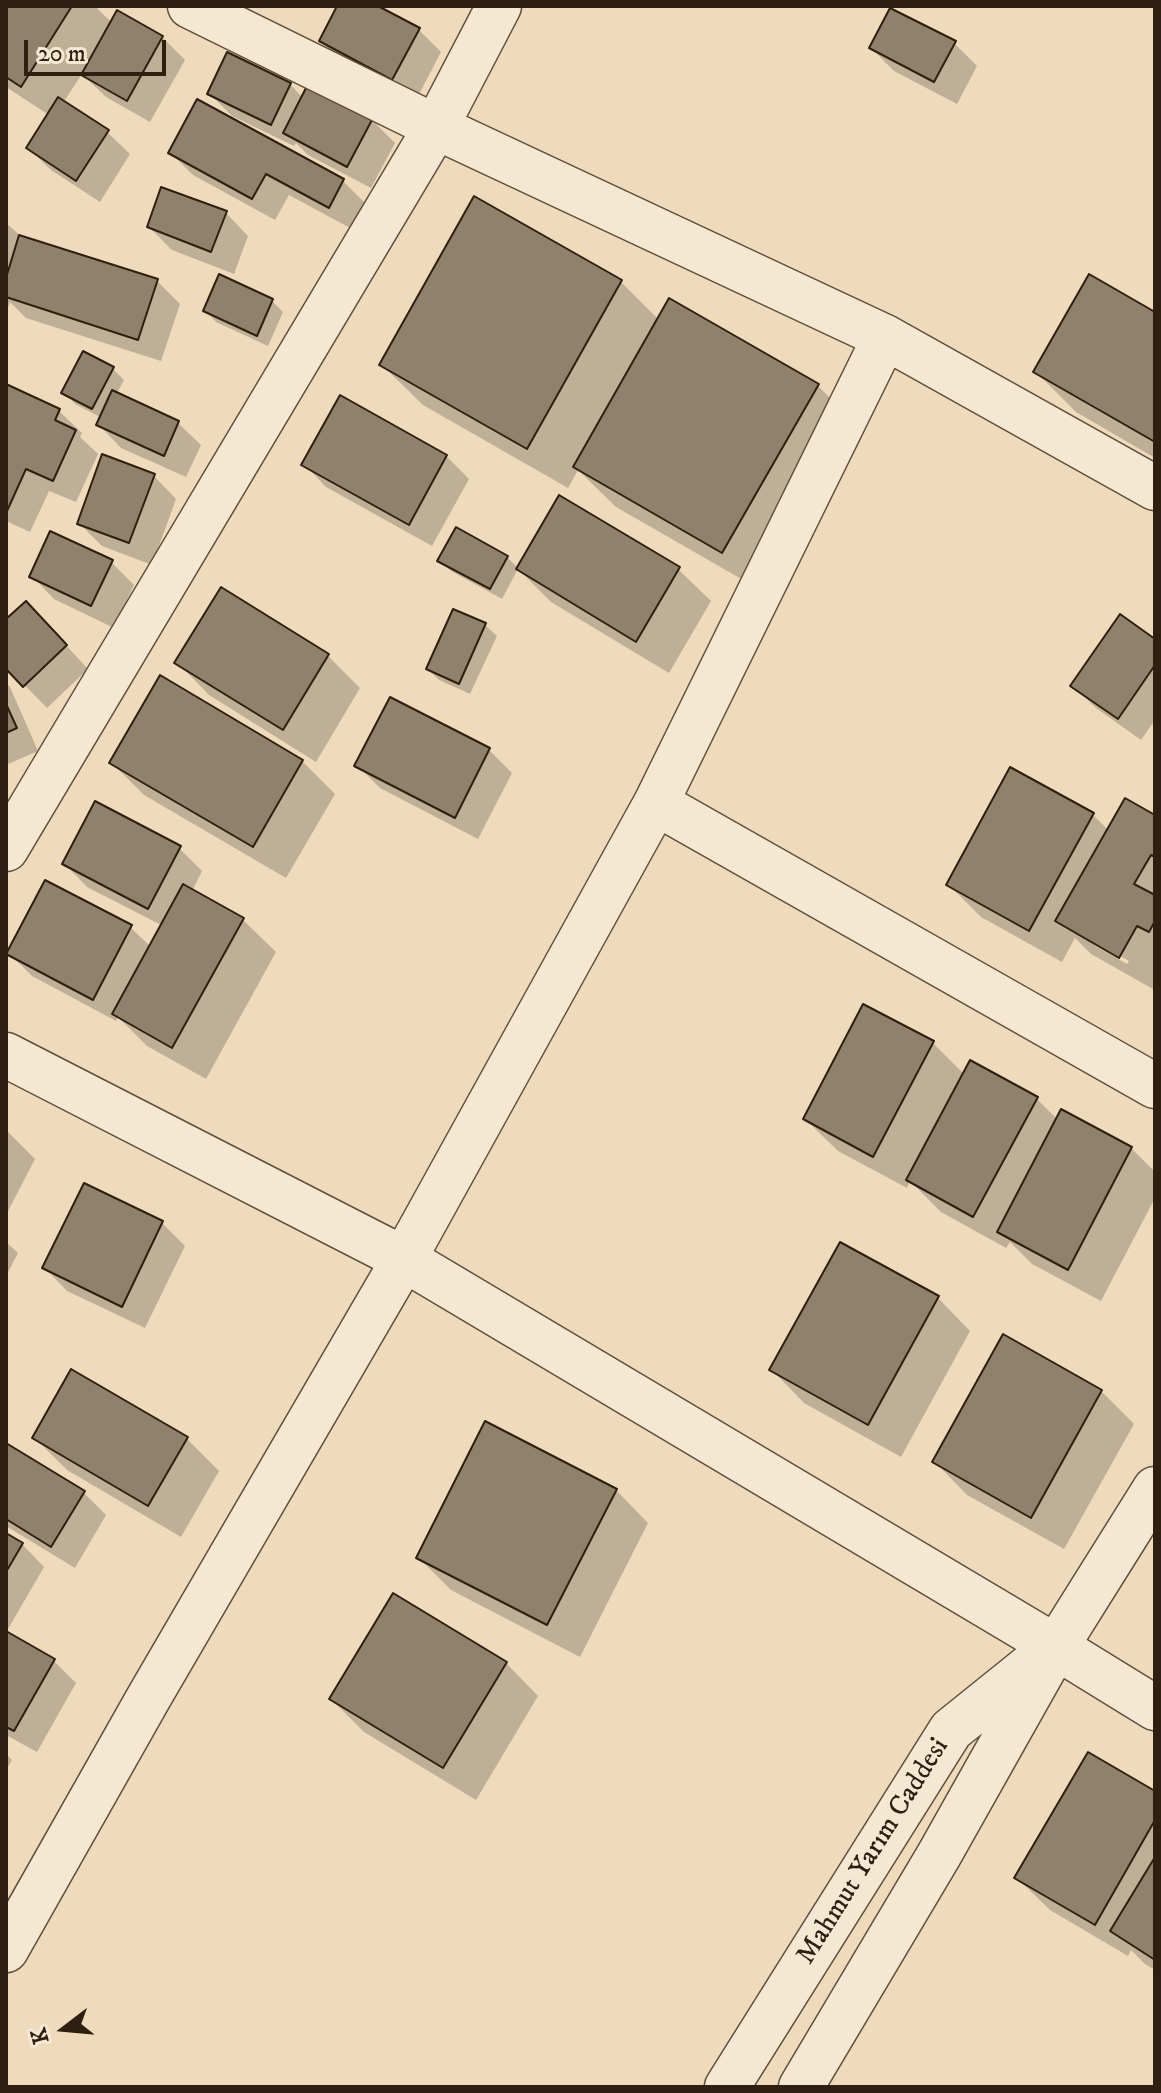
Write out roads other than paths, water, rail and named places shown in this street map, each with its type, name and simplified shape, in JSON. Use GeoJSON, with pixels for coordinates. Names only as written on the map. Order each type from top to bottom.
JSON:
{"type":"FeatureCollection","features":[{"type":"Feature","properties":{"kind":"street"},"geometry":{"type":"LineString","coordinates":[[190,6],[436,127],[885,337],[1155,488]]}},
{"type":"Feature","properties":{"kind":"street"},"geometry":{"type":"LineString","coordinates":[[6,849],[436,127],[499,6]]}},
{"type":"Feature","properties":{"kind":"street"},"geometry":{"type":"LineString","coordinates":[[6,1950],[404,1259],[656,803],[885,337]]}},
{"type":"Feature","properties":{"kind":"street"},"geometry":{"type":"LineString","coordinates":[[656,803],[1155,1086]]}},
{"type":"Feature","properties":{"kind":"street"},"geometry":{"type":"LineString","coordinates":[[6,1055],[404,1259],[1155,1708]]}},
{"type":"Feature","properties":{"kind":"street","name":"Mahmut Yarım Caddesi"},"geometry":{"type":"LineString","coordinates":[[801,2087],[939,1855],[1056,1647],[1155,1489]]}},
{"type":"Feature","properties":{"kind":"street","name":"Mahmut Yarım Caddesi"},"geometry":{"type":"LineString","coordinates":[[727,2087],[951,1730],[1056,1647]]}}]}
